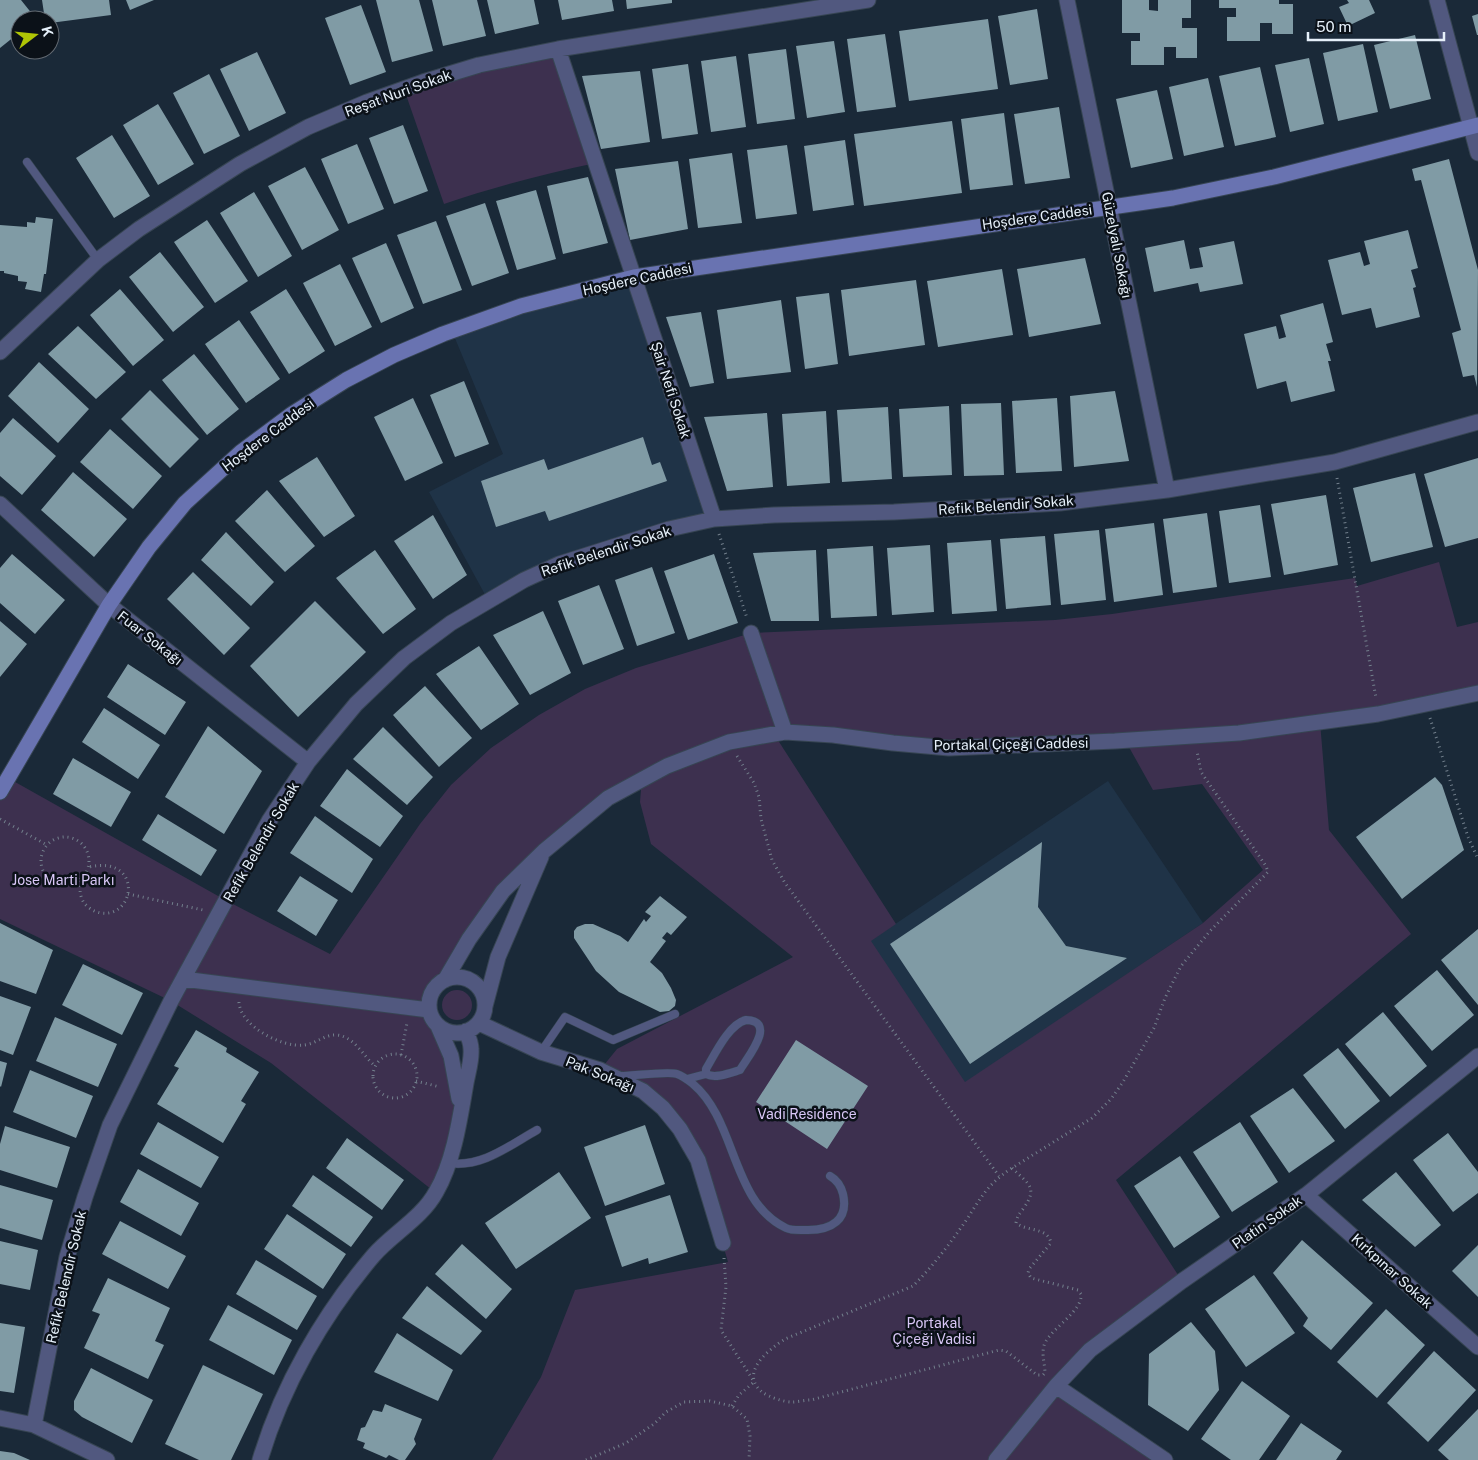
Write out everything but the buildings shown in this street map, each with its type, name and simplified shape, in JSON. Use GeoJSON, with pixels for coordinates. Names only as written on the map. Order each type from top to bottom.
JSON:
{"type":"FeatureCollection","features":[{"type":"Feature","properties":{"kind":"main road","name":"Hoşdere Caddesi"},"geometry":{"type":"LineString","coordinates":[[0,792],[109,605],[149,547],[185,503],[241,452],[292,414],[346,380],[394,355],[452,331],[521,306],[634,277],[1173,198],[1226,188],[1329,164],[1475,126]]}},
{"type":"Feature","properties":{"kind":"street","name":"Reşat Nuri Sokak"},"geometry":{"type":"LineString","coordinates":[[0,352],[98,260],[139,229],[240,164],[308,127],[367,102],[423,82],[478,66],[558,48],[868,0]]}},
{"type":"Feature","properties":{"kind":"street","name":"Güzelyalı Sokağı"},"geometry":{"type":"LineString","coordinates":[[1067,0],[1166,490]]}},
{"type":"Feature","properties":{"kind":"street"},"geometry":{"type":"LineString","coordinates":[[1437,0],[1475,126],[1478,153]]}},
{"type":"Feature","properties":{"kind":"street","name":"Şair Nefi Sokak"},"geometry":{"type":"LineString","coordinates":[[558,48],[714,519]]}},
{"type":"Feature","properties":{"kind":"street","name":"Refik Belendir Sokak"},"geometry":{"type":"LineString","coordinates":[[34,1425],[67,1257],[84,1197],[110,1125],[144,1054],[269,821],[308,762],[356,704],[404,658],[451,623],[524,580],[560,564],[669,529],[714,519],[774,514],[894,512],[1041,504],[1166,490],[1335,462],[1478,422]]}},
{"type":"Feature","properties":{"kind":"street","name":"Fuar Sokağı"},"geometry":{"type":"LineString","coordinates":[[0,504],[109,605],[308,762]]}},
{"type":"Feature","properties":{"kind":"street"},"geometry":{"type":"LineString","coordinates":[[751,633],[785,732]]}},
{"type":"Feature","properties":{"kind":"street","name":"Portakal Çiçeği Caddesi"},"geometry":{"type":"LineString","coordinates":[[430,1010],[429,1001],[432,992],[445,980],[470,938],[503,891],[544,851],[608,798],[667,766],[729,742],[785,732],[833,735],[948,748],[1196,736],[1239,733],[1378,714],[1478,693]]}},
{"type":"Feature","properties":{"kind":"street","name":"Portakal Çiçeği Caddesi"},"geometry":{"type":"LineString","coordinates":[[472,1027],[483,1015],[498,957],[544,851]]}},
{"type":"Feature","properties":{"kind":"street"},"geometry":{"type":"LineString","coordinates":[[445,980],[454,977],[464,978],[472,982],[484,997],[485,1006]]}},
{"type":"Feature","properties":{"kind":"street"},"geometry":{"type":"LineString","coordinates":[[183,979],[430,1010],[451,1056],[460,1112]]}},
{"type":"Feature","properties":{"kind":"street"},"geometry":{"type":"LineString","coordinates":[[260,1460],[280,1406],[300,1364],[336,1304],[374,1254],[418,1214],[436,1193],[449,1163],[472,1052],[472,1027],[452,1033],[438,1026]]}},
{"type":"Feature","properties":{"kind":"street","name":"Pak Sokağı"},"geometry":{"type":"LineString","coordinates":[[472,1027],[541,1052],[600,1070],[643,1091],[663,1108],[680,1129],[698,1160],[723,1243]]}},
{"type":"Feature","properties":{"kind":"street","name":"Platin Sokak"},"geometry":{"type":"LineString","coordinates":[[996,1460],[1056,1386],[1090,1350],[1182,1281],[1306,1195],[1478,1056]]}},
{"type":"Feature","properties":{"kind":"street","name":"Kırkpınar Sokak"},"geometry":{"type":"LineString","coordinates":[[1306,1195],[1478,1347]]}},
{"type":"Feature","properties":{"kind":"street"},"geometry":{"type":"LineString","coordinates":[[1056,1386],[1165,1460]]}},
{"type":"Feature","properties":{"kind":"street"},"geometry":{"type":"LineString","coordinates":[[0,1418],[34,1425],[107,1460]]}},
{"type":"Feature","properties":{"kind":"lane"},"geometry":{"type":"LineString","coordinates":[[27,162],[98,260]]}},
{"type":"Feature","properties":{"kind":"lane"},"geometry":{"type":"LineString","coordinates":[[541,1052],[565,1017],[613,1040],[675,1014]]}},
{"type":"Feature","properties":{"kind":"lane"},"geometry":{"type":"LineString","coordinates":[[687,1079],[706,1074],[717,1076],[740,1070],[760,1037],[760,1030],[757,1024],[752,1020],[746,1020],[739,1022],[732,1028],[706,1068],[706,1074]]}},
{"type":"Feature","properties":{"kind":"lane"},"geometry":{"type":"LineString","coordinates":[[613,1077],[675,1073],[687,1079],[701,1091],[713,1108],[751,1194],[764,1211],[776,1222],[787,1228],[798,1230],[827,1228],[836,1223],[842,1216],[844,1199],[842,1189],[838,1182],[830,1176]]}},
{"type":"Feature","properties":{"kind":"lane"},"geometry":{"type":"LineString","coordinates":[[449,1163],[458,1164],[487,1159],[537,1130]]}},
{"type":"Feature","properties":{"kind":"path"},"geometry":{"type":"LineString","coordinates":[[1335,462],[1378,714]]}},
{"type":"Feature","properties":{"kind":"path"},"geometry":{"type":"LineString","coordinates":[[714,519],[751,633]]}},
{"type":"Feature","properties":{"kind":"path"},"geometry":{"type":"LineString","coordinates":[[1426,704],[1468,837],[1478,860]]}},
{"type":"Feature","properties":{"kind":"path"},"geometry":{"type":"LineString","coordinates":[[732,1406],[739,1395],[753,1381],[757,1363],[773,1347],[786,1339],[913,1286],[926,1273],[961,1229],[986,1189],[999,1176],[1092,1118],[1111,1099],[1123,1082],[1154,1028],[1165,998],[1181,966],[1210,931],[1268,872],[1266,866],[1201,772],[1197,756],[1196,736]]}},
{"type":"Feature","properties":{"kind":"path"},"geometry":{"type":"LineString","coordinates":[[729,742],[754,783],[759,797],[772,860],[785,883],[999,1176]]}},
{"type":"Feature","properties":{"kind":"path"},"geometry":{"type":"LineString","coordinates":[[0,819],[47,845]]}},
{"type":"Feature","properties":{"kind":"path"},"geometry":{"type":"LineString","coordinates":[[60,837],[76,839],[88,850],[90,867],[81,880],[74,885],[58,885],[50,881],[45,875],[41,860],[47,845],[53,840],[60,837]]}},
{"type":"Feature","properties":{"kind":"path"},"geometry":{"type":"LineString","coordinates":[[81,880],[80,887],[84,902],[89,908],[97,912],[104,914],[113,912],[125,902],[129,886],[122,871],[108,864],[90,867]]}},
{"type":"Feature","properties":{"kind":"path"},"geometry":{"type":"LineString","coordinates":[[128,894],[196,908],[218,918]]}},
{"type":"Feature","properties":{"kind":"path"},"geometry":{"type":"LineString","coordinates":[[240,987],[239,1005],[244,1018],[252,1026],[267,1035],[294,1045],[305,1045],[329,1036],[338,1035],[353,1042],[364,1057],[375,1066]]}},
{"type":"Feature","properties":{"kind":"path"},"geometry":{"type":"LineString","coordinates":[[401,1055],[410,1008]]}},
{"type":"Feature","properties":{"kind":"path"},"geometry":{"type":"LineString","coordinates":[[390,1054],[401,1055],[411,1061],[415,1067],[416,1081],[409,1094],[396,1099],[389,1098],[377,1090],[372,1076],[375,1066],[383,1057],[390,1054]]}},
{"type":"Feature","properties":{"kind":"path"},"geometry":{"type":"LineString","coordinates":[[416,1081],[458,1091]]}},
{"type":"Feature","properties":{"kind":"path"},"geometry":{"type":"LineString","coordinates":[[723,1243],[726,1287],[721,1330],[755,1386],[767,1396],[790,1402],[811,1400],[999,1350],[1006,1351],[1037,1376],[1043,1375],[1045,1373],[1043,1350],[1045,1341],[1080,1303],[1081,1294],[1078,1290],[1031,1278],[1028,1273],[1029,1269],[1051,1243],[1050,1237],[1046,1232],[1021,1227],[1016,1223],[1017,1217],[1031,1198],[1032,1192],[1030,1186],[1012,1168]]}},
{"type":"Feature","properties":{"kind":"path"},"geometry":{"type":"LineString","coordinates":[[586,1460],[626,1443],[654,1424],[666,1412],[684,1402],[710,1401],[732,1406],[747,1419],[750,1436],[749,1460]]}},
{"type":"Feature","properties":{"kind":"shaded area"},"geometry":{"type":"Polygon","coordinates":[[[634,277],[714,519],[615,545],[488,600],[429,492],[503,454],[452,331],[634,277]]]}},
{"type":"Feature","properties":{"kind":"shaded area"},"geometry":{"type":"Polygon","coordinates":[[[1108,781],[1203,923],[965,1083],[870,941],[1108,781]]]}},
{"type":"Feature","properties":{"kind":"green space"},"geometry":{"type":"Polygon","coordinates":[[[558,49],[596,163],[519,181],[444,204],[404,89],[558,49]]]}},
{"type":"Feature","properties":{"kind":"green space"},"geometry":{"type":"Polygon","coordinates":[[[1439,562],[1457,627],[1478,622],[1478,693],[1320,722],[1329,830],[1411,934],[1116,1180],[1182,1281],[1056,1386],[1165,1460],[492,1460],[541,1377],[575,1290],[728,1262],[698,1160],[663,1108],[600,1070],[617,1049],[793,957],[651,844],[640,802],[642,777],[522,871],[432,996],[430,1002],[431,1014],[438,1026],[460,1112],[436,1193],[271,1063],[171,1001],[0,919],[0,792],[8,778],[227,901],[330,954],[420,824],[451,785],[491,748],[539,715],[585,689],[636,668],[751,633],[1055,620],[1112,614],[1355,578],[1357,586],[1439,562]],[[774,734],[896,924],[871,941],[965,1082],[1203,923],[1263,870],[1202,784],[1153,790],[1125,740],[949,748],[774,734]]]}},
{"type":"Feature","properties":{"kind":"green space"},"geometry":{"type":"Polygon","coordinates":[[[457,990],[467,995],[472,1005],[467,1015],[457,1020],[447,1015],[442,1005],[447,995],[457,990]]]}},
{"type":"Feature","properties":{"kind":"park label","name":"Jose Marti Parkı"},"geometry":{"type":"Point","coordinates":[63,880]}},
{"type":"Feature","properties":{"kind":"park label","name":"Vadi Residence"},"geometry":{"type":"Point","coordinates":[807,1114]}},
{"type":"Feature","properties":{"kind":"park label","name":"Portakal Çiçeği Vadisi"},"geometry":{"type":"Point","coordinates":[934,1332]}}]}
